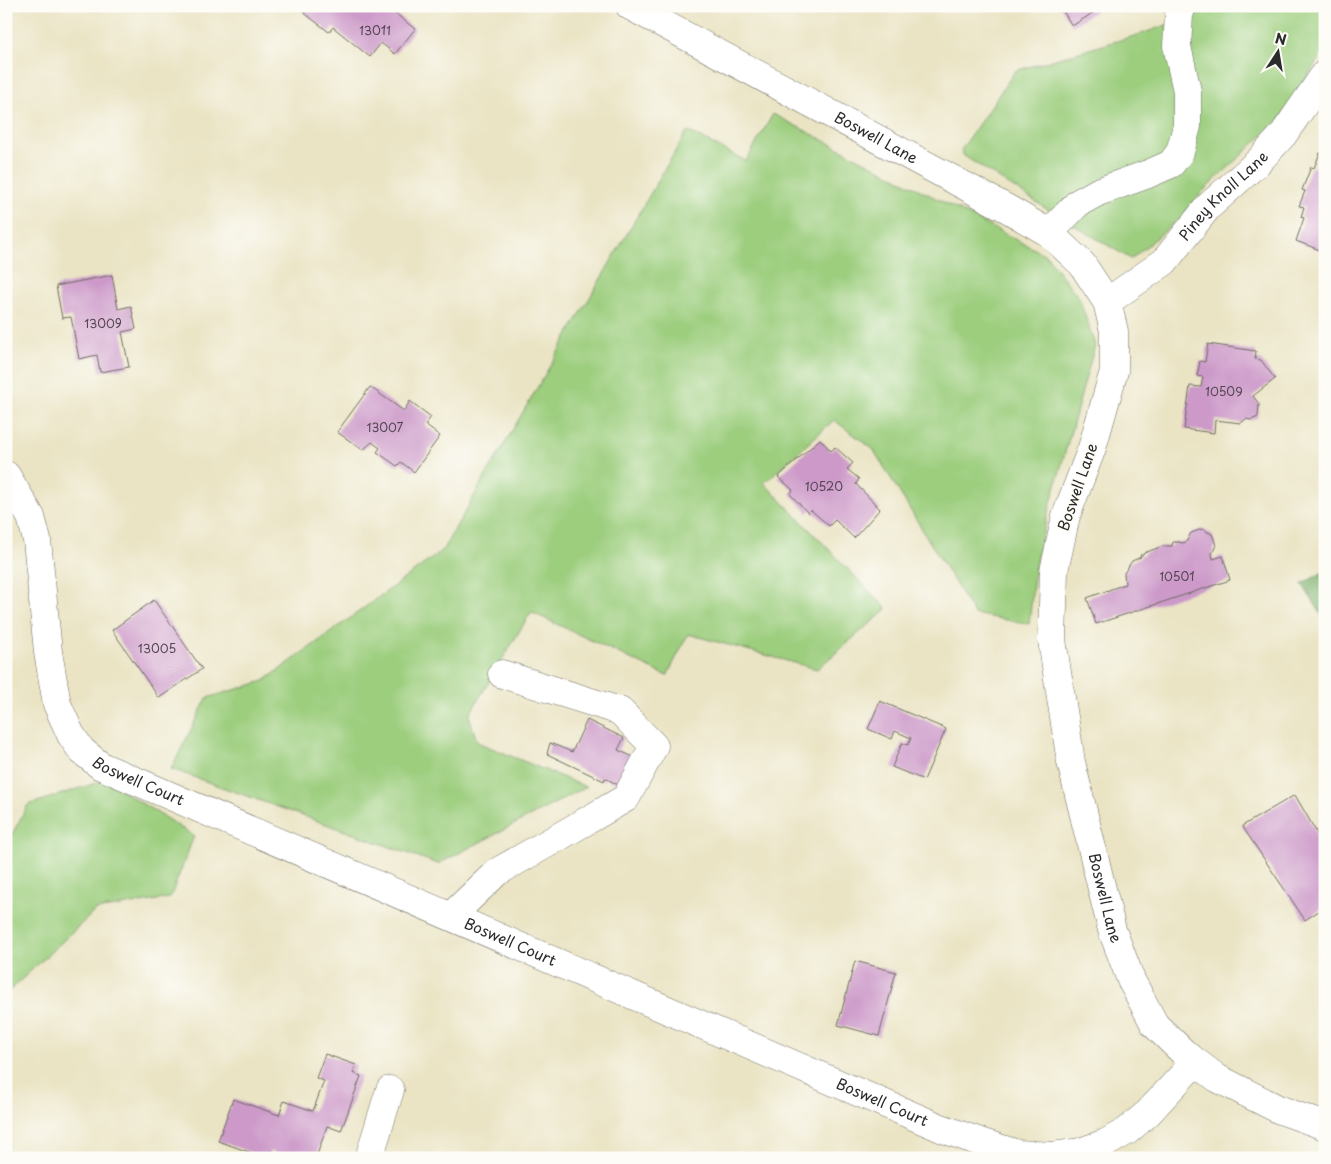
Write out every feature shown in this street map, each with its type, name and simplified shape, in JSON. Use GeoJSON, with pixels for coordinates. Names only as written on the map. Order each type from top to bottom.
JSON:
{"type":"FeatureCollection","features":[{"type":"Feature","properties":{"kind":"street","name":"Boswell Lane"},"geometry":{"type":"LineString","coordinates":[[630,6],[1008,209],[1049,233],[1082,264],[1107,302],[1114,331],[1114,371],[1092,448],[1066,516],[1054,571],[1052,640],[1072,762],[1112,930],[1131,980],[1155,1025],[1184,1053],[1217,1078],[1278,1109],[1325,1126]]}},
{"type":"Feature","properties":{"kind":"street"},"geometry":{"type":"LineString","coordinates":[[1049,233],[1078,204],[1098,192],[1171,164],[1180,152],[1187,126],[1187,91],[1177,46],[1182,6]]}},
{"type":"Feature","properties":{"kind":"street","name":"Piney Knoll Lane"},"geometry":{"type":"LineString","coordinates":[[1107,302],[1164,262],[1208,207],[1258,162],[1283,135],[1325,74]]}},
{"type":"Feature","properties":{"kind":"street","name":"Boswell Court"},"geometry":{"type":"LineString","coordinates":[[6,475],[32,517],[38,540],[48,652],[57,704],[71,735],[82,751],[100,766],[941,1128],[1018,1154],[1052,1156],[1080,1152],[1106,1143],[1127,1131],[1148,1113],[1195,1062]]}},
{"type":"Feature","properties":{"kind":"street"},"geometry":{"type":"LineString","coordinates":[[450,916],[497,872],[626,798],[654,746],[620,711],[502,674]]}},
{"type":"Feature","properties":{"kind":"street"},"geometry":{"type":"LineString","coordinates":[[369,1158],[390,1090]]}},
{"type":"Feature","properties":{"kind":"green space"},"geometry":{"type":"Polygon","coordinates":[[[1202,6],[1325,6],[1325,49],[1280,119],[1201,193],[1183,216],[1131,259],[1050,211],[964,156],[961,150],[1015,71],[1144,33],[1200,13],[1202,6]]]}},
{"type":"Feature","properties":{"kind":"green space"},"geometry":{"type":"Polygon","coordinates":[[[773,114],[1046,255],[1079,298],[1095,345],[1035,566],[1029,624],[974,614],[873,449],[834,420],[764,483],[887,609],[817,669],[688,634],[667,676],[531,612],[469,715],[477,742],[586,787],[438,864],[171,769],[207,698],[264,681],[442,551],[687,131],[746,161],[773,114]]]}},
{"type":"Feature","properties":{"kind":"green space"},"geometry":{"type":"Polygon","coordinates":[[[1325,571],[1325,620],[1302,584],[1325,571]]]}},
{"type":"Feature","properties":{"kind":"green space"},"geometry":{"type":"Polygon","coordinates":[[[105,780],[194,836],[170,898],[96,910],[6,994],[6,845],[28,805],[105,780]]]}},
{"type":"Feature","properties":{"kind":"building"},"geometry":{"type":"Polygon","coordinates":[[[308,6],[386,6],[415,29],[395,54],[381,43],[370,57],[333,27],[329,32],[303,12],[308,6]]]}},
{"type":"Feature","properties":{"kind":"building"},"geometry":{"type":"Polygon","coordinates":[[[1060,6],[1104,6],[1072,26],[1060,6]]]}},
{"type":"Feature","properties":{"kind":"building"},"geometry":{"type":"Polygon","coordinates":[[[1320,153],[1325,154],[1325,252],[1296,241],[1304,218],[1301,217],[1304,207],[1299,206],[1305,191],[1302,190],[1311,167],[1314,168],[1320,153]]]}},
{"type":"Feature","properties":{"kind":"building"},"geometry":{"type":"Polygon","coordinates":[[[112,275],[118,309],[131,306],[136,329],[122,332],[129,367],[100,372],[97,355],[79,359],[71,317],[62,318],[56,286],[112,275]]]}},
{"type":"Feature","properties":{"kind":"building"},"geometry":{"type":"Polygon","coordinates":[[[1208,344],[1256,351],[1255,359],[1261,360],[1275,379],[1253,396],[1259,404],[1258,417],[1251,420],[1246,419],[1241,423],[1215,420],[1214,433],[1184,429],[1190,386],[1201,387],[1203,377],[1197,376],[1200,361],[1205,362],[1208,344]]]}},
{"type":"Feature","properties":{"kind":"building"},"geometry":{"type":"Polygon","coordinates":[[[370,387],[404,411],[410,401],[431,417],[425,425],[440,436],[414,472],[401,462],[397,466],[377,452],[380,448],[372,442],[363,450],[337,432],[370,387]]]}},
{"type":"Feature","properties":{"kind":"building"},"geometry":{"type":"Polygon","coordinates":[[[820,439],[831,451],[835,447],[853,463],[847,469],[859,479],[856,484],[880,509],[854,538],[835,520],[829,526],[811,510],[808,513],[790,494],[793,490],[778,477],[820,439]]]}},
{"type":"Feature","properties":{"kind":"building"},"geometry":{"type":"Polygon","coordinates":[[[1202,529],[1212,534],[1216,545],[1212,554],[1213,559],[1223,556],[1230,580],[1096,624],[1087,598],[1125,584],[1124,573],[1132,561],[1141,557],[1140,555],[1163,546],[1172,546],[1173,542],[1186,542],[1191,533],[1202,529]]]}},
{"type":"Feature","properties":{"kind":"building"},"geometry":{"type":"Polygon","coordinates":[[[154,600],[202,669],[159,698],[112,630],[154,600]]]}},
{"type":"Feature","properties":{"kind":"building"},"geometry":{"type":"Polygon","coordinates":[[[880,701],[946,729],[924,780],[892,767],[902,743],[908,745],[911,738],[895,731],[892,739],[868,729],[880,701]]]}},
{"type":"Feature","properties":{"kind":"building"},"geometry":{"type":"Polygon","coordinates":[[[587,720],[624,738],[618,750],[638,759],[624,788],[605,778],[604,781],[547,754],[550,743],[572,752],[587,720]]]}},
{"type":"Feature","properties":{"kind":"building"},"geometry":{"type":"Polygon","coordinates":[[[1295,795],[1325,847],[1325,907],[1305,920],[1242,826],[1295,795]]]}},
{"type":"Feature","properties":{"kind":"building"},"geometry":{"type":"Polygon","coordinates":[[[855,961],[896,972],[879,1036],[838,1025],[855,961]]]}},
{"type":"Feature","properties":{"kind":"building"},"geometry":{"type":"Polygon","coordinates":[[[325,1054],[356,1065],[353,1073],[361,1076],[341,1131],[327,1126],[316,1158],[289,1158],[270,1151],[268,1158],[266,1158],[218,1141],[233,1099],[279,1115],[284,1101],[313,1111],[324,1081],[316,1078],[325,1054]]]}},
{"type":"Feature","properties":{"kind":"building"},"geometry":{"type":"Polygon","coordinates":[[[6,1154],[44,1156],[44,1158],[6,1158],[6,1154]]]}}]}
